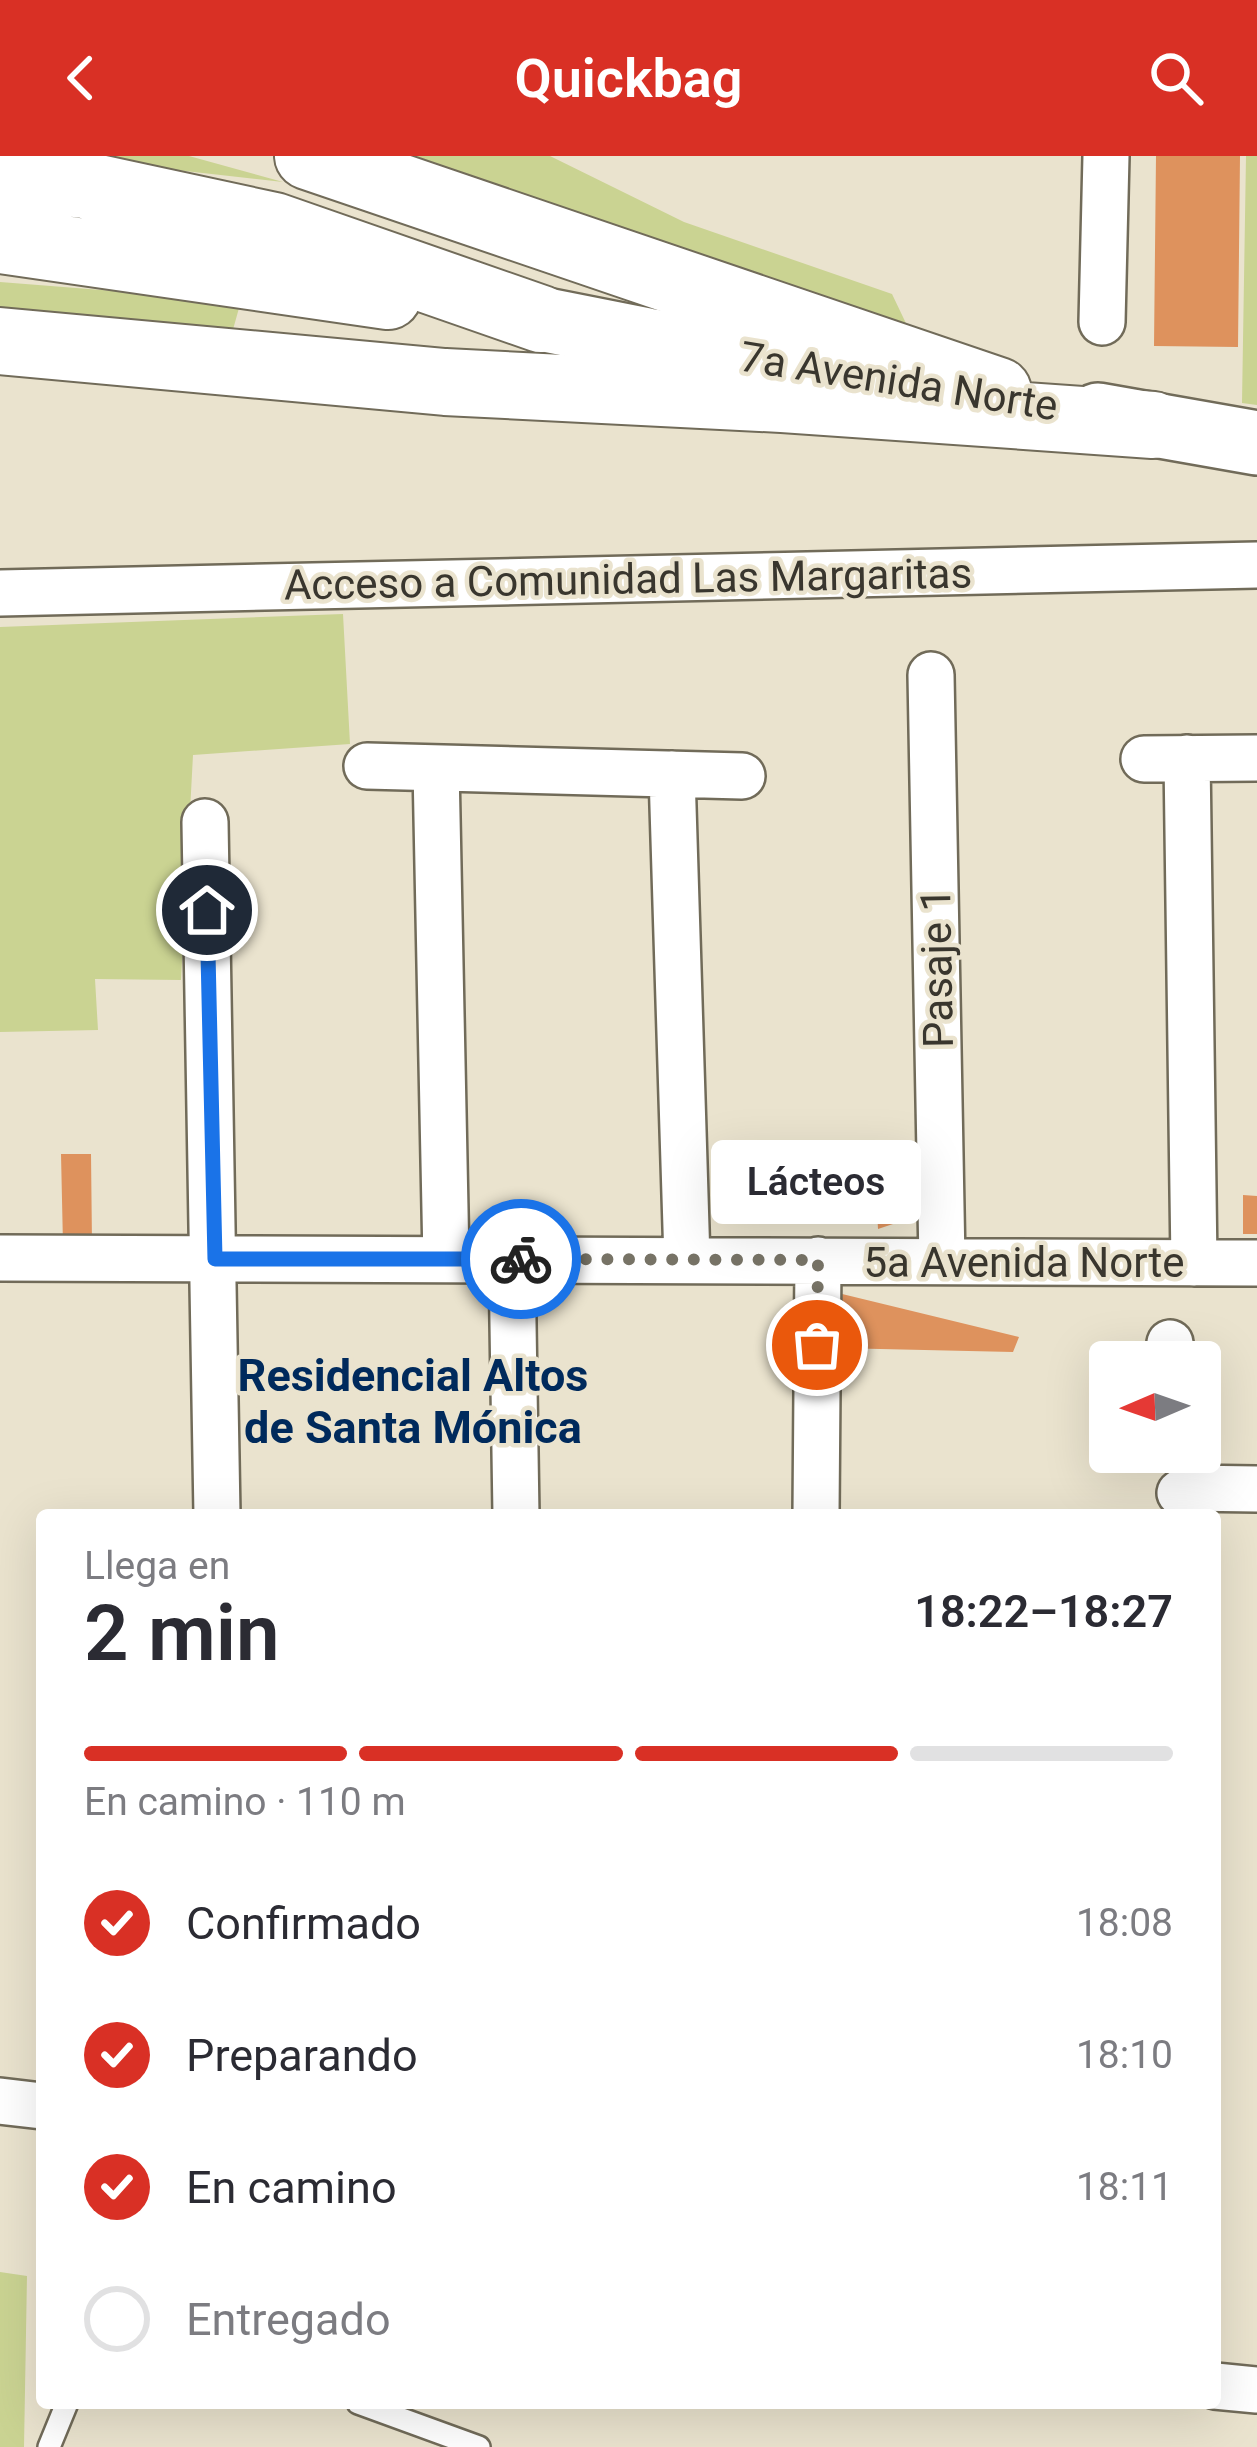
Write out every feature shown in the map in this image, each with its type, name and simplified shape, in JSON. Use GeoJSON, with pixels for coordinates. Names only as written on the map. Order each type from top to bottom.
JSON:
{"type":"FeatureCollection","features":[{"type":"Feature","properties":{"kind":"highway"},"geometry":{"type":"LineString","coordinates":[[308,156],[1030,402]]}},
{"type":"Feature","properties":{"kind":"highway"},"geometry":{"type":"LineString","coordinates":[[0,176],[84,185],[274,226],[541,319]]}},
{"type":"Feature","properties":{"kind":"highway"},"geometry":{"type":"LineString","coordinates":[[0,240],[541,319]]}},
{"type":"Feature","properties":{"kind":"highway"},"geometry":{"type":"LineString","coordinates":[[0,341],[445,382],[1153,425]]}},
{"type":"Feature","properties":{"kind":"main road","name":"7a Avenida Norte"},"geometry":{"type":"LineString","coordinates":[[541,319],[1257,443]]}},
{"type":"Feature","properties":{"kind":"street"},"geometry":{"type":"LineString","coordinates":[[1094,160],[1102,322]]}},
{"type":"Feature","properties":{"kind":"street","name":"Acceso a Comunidad Las Margaritas"},"geometry":{"type":"LineString","coordinates":[[0,593],[1257,565]]}},
{"type":"Feature","properties":{"kind":"street","name":"Pasaje 1"},"geometry":{"type":"LineString","coordinates":[[931,675],[942,1261]]}},
{"type":"Feature","properties":{"kind":"street"},"geometry":{"type":"LineString","coordinates":[[1194,1263],[1166,758],[1257,758]]}},
{"type":"Feature","properties":{"kind":"street"},"geometry":{"type":"LineString","coordinates":[[367,766],[742,776]]}},
{"type":"Feature","properties":{"kind":"street"},"geometry":{"type":"LineString","coordinates":[[436,768],[446,1259]]}},
{"type":"Feature","properties":{"kind":"street"},"geometry":{"type":"LineString","coordinates":[[672,774],[687,1260]]}},
{"type":"Feature","properties":{"kind":"street"},"geometry":{"type":"LineString","coordinates":[[205,823],[217,1509]]}},
{"type":"Feature","properties":{"kind":"street","name":"5a Avenida Norte"},"geometry":{"type":"LineString","coordinates":[[0,1258],[1257,1263]]}},
{"type":"Feature","properties":{"kind":"street"},"geometry":{"type":"LineString","coordinates":[[512,1259],[516,1509]]}},
{"type":"Feature","properties":{"kind":"street"},"geometry":{"type":"LineString","coordinates":[[816,1509],[818,1260]]}},
{"type":"Feature","properties":{"kind":"street"},"geometry":{"type":"LineString","coordinates":[[1178,1486],[1257,1489]]}},
{"type":"Feature","properties":{"kind":"street"},"geometry":{"type":"LineString","coordinates":[[0,2102],[36,2105]]}},
{"type":"Feature","properties":{"kind":"street"},"geometry":{"type":"LineString","coordinates":[[1221,2387],[1257,2390]]}},
{"type":"Feature","properties":{"kind":"lane"},"geometry":{"type":"LineString","coordinates":[[49,2447],[65,2409]]}},
{"type":"Feature","properties":{"kind":"lane"},"geometry":{"type":"LineString","coordinates":[[374,2409],[479,2447]]}},
{"type":"Feature","properties":{"kind":"green space"},"geometry":{"type":"Polygon","coordinates":[[[52,156],[189,156],[283,182],[52,156]]]}},
{"type":"Feature","properties":{"kind":"green space"},"geometry":{"type":"Polygon","coordinates":[[[387,156],[550,156],[684,222],[892,294],[913,338],[387,156]]]}},
{"type":"Feature","properties":{"kind":"green space"},"geometry":{"type":"Polygon","coordinates":[[[1246,156],[1257,156],[1257,405],[1242,403],[1246,156]]]}},
{"type":"Feature","properties":{"kind":"green space"},"geometry":{"type":"Polygon","coordinates":[[[0,282],[241,301],[232,333],[0,319],[0,282]]]}},
{"type":"Feature","properties":{"kind":"green space"},"geometry":{"type":"Polygon","coordinates":[[[343,614],[350,744],[193,755],[181,980],[95,979],[98,1030],[0,1032],[0,627],[343,614]]]}},
{"type":"Feature","properties":{"kind":"green space"},"geometry":{"type":"Polygon","coordinates":[[[0,2272],[27,2276],[24,2447],[0,2447],[0,2272]]]}},
{"type":"Feature","properties":{"kind":"building"},"geometry":{"type":"Polygon","coordinates":[[[1156,156],[1240,156],[1238,347],[1154,346],[1156,156]]]}},
{"type":"Feature","properties":{"kind":"building"},"geometry":{"type":"Polygon","coordinates":[[[61,1154],[91,1154],[92,1244],[63,1245],[61,1154]]]}},
{"type":"Feature","properties":{"kind":"building"},"geometry":{"type":"Polygon","coordinates":[[[876,1191],[916,1192],[916,1206],[908,1219],[878,1229],[876,1191]]]}},
{"type":"Feature","properties":{"kind":"building"},"geometry":{"type":"Polygon","coordinates":[[[1243,1195],[1257,1196],[1257,1234],[1243,1234],[1243,1195]]]}},
{"type":"Feature","properties":{"kind":"building"},"geometry":{"type":"Polygon","coordinates":[[[838,1293],[1019,1337],[1013,1352],[836,1348],[838,1293]]]}},
{"type":"Feature","properties":{"kind":"way so far"},"geometry":{"type":"LineString","coordinates":[[521,1259],[818,1260],[817,1345]]}},
{"type":"Feature","properties":{"kind":"place","name":"Lácteos"},"geometry":{"type":"Point","coordinates":[817,1345]}},
{"type":"Feature","properties":{"kind":"district","name":"Residencial Altos de Santa Mónica"},"geometry":{"type":"Point","coordinates":[413,1401]}},
{"type":"Feature","properties":{"kind":"route"},"geometry":{"type":"LineString","coordinates":[[207,910],[215,1259],[521,1259]]}}]}
